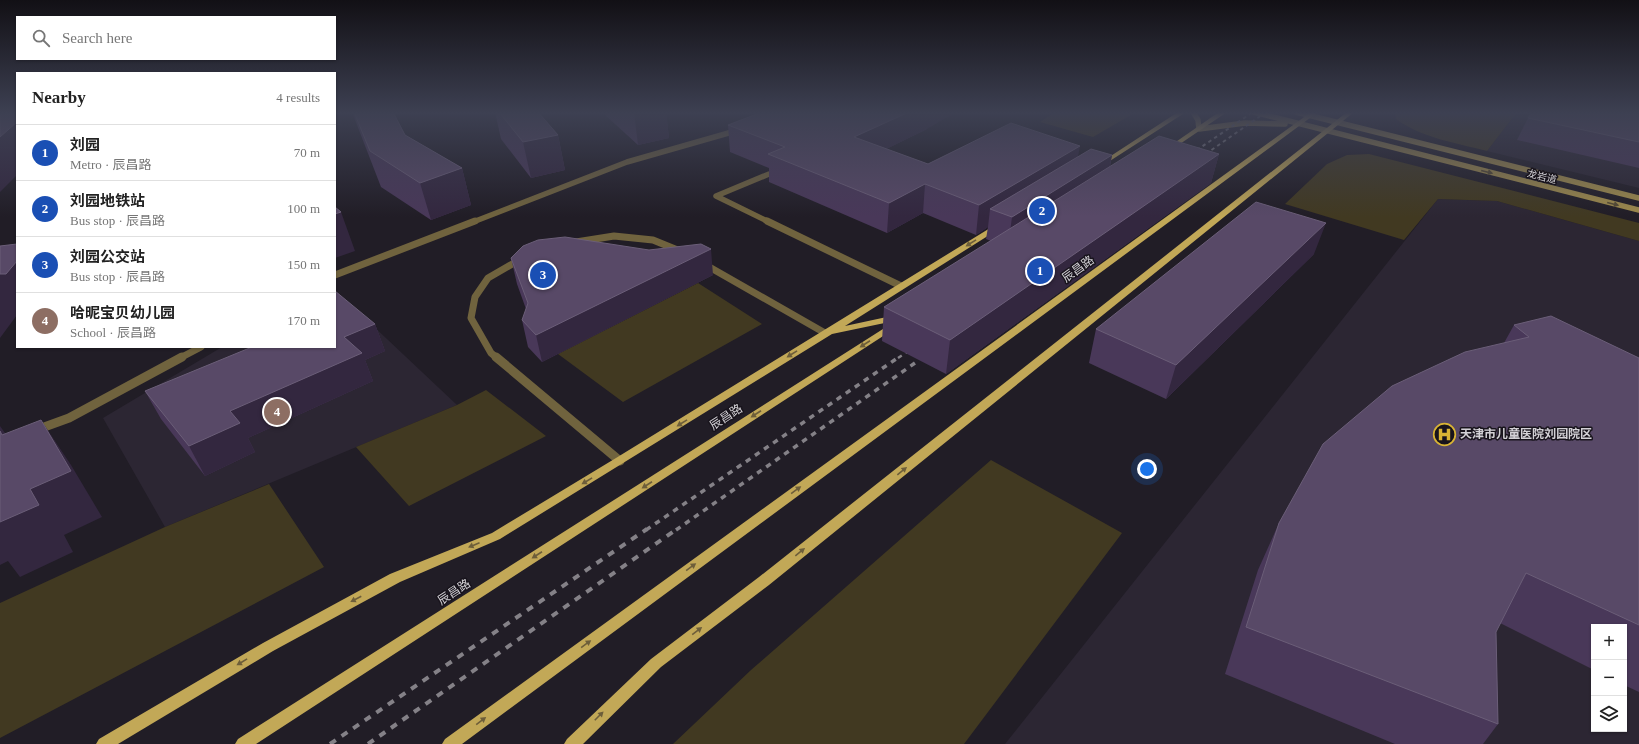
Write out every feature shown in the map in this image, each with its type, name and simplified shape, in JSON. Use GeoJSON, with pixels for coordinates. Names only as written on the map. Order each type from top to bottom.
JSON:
{"type":"FeatureCollection","features":[{"type":"Feature","properties":{"kind":"main road"},"geometry":{"type":"LineString","coordinates":[[1095,168],[1128,147]]}},
{"type":"Feature","properties":{"kind":"main road"},"geometry":{"type":"LineString","coordinates":[[1162,153],[1172,147]]}},
{"type":"Feature","properties":{"kind":"main road","name":"辰昌路"},"geometry":{"type":"LineString","coordinates":[[450,744],[786,497],[1269,147]]}},
{"type":"Feature","properties":{"kind":"main road"},"geometry":{"type":"LineString","coordinates":[[572,744],[656,663],[764,581],[1309,147]]}},
{"type":"Feature","properties":{"kind":"main road","name":"龙岩道"},"geometry":{"type":"LineString","coordinates":[[1406,147],[1639,210]]}},
{"type":"Feature","properties":{"kind":"main road","name":"龙岩道"},"geometry":{"type":"LineString","coordinates":[[1433,147],[1639,198]]}},
{"type":"Feature","properties":{"kind":"main road"},"geometry":{"type":"LineString","coordinates":[[104,744],[268,647],[395,578],[496,536],[1008,221]]}},
{"type":"Feature","properties":{"kind":"main road","name":"辰昌路"},"geometry":{"type":"LineString","coordinates":[[243,744],[906,316],[825,333]]}},
{"type":"Feature","properties":{"kind":"lane"},"geometry":{"type":"LineString","coordinates":[[336,275],[627,162],[679,147]]}},
{"type":"Feature","properties":{"kind":"lane"},"geometry":{"type":"LineString","coordinates":[[769,174],[716,196],[902,286]]}},
{"type":"Feature","properties":{"kind":"lane"},"geometry":{"type":"LineString","coordinates":[[570,243],[614,236],[653,240],[686,254]]}},
{"type":"Feature","properties":{"kind":"lane"},"geometry":{"type":"LineString","coordinates":[[529,256],[488,278],[475,297],[471,318],[490,353],[620,461]]}},
{"type":"Feature","properties":{"kind":"lane"},"geometry":{"type":"LineString","coordinates":[[699,261],[825,333]]}},
{"type":"Feature","properties":{"kind":"lane"},"geometry":{"type":"LineString","coordinates":[[28,433],[69,418],[199,348]]}},
{"type":"Feature","properties":{"kind":"shaded area"},"geometry":{"type":"Polygon","coordinates":[[[1470,147],[1490,147],[1487,151],[1470,147]]]}},
{"type":"Feature","properties":{"kind":"shaded area"},"geometry":{"type":"Polygon","coordinates":[[[1490,147],[1639,147],[1639,188],[1487,151],[1490,147]]]}},
{"type":"Feature","properties":{"kind":"shaded area"},"geometry":{"type":"Polygon","coordinates":[[[1369,154],[1639,223],[1639,241],[1497,201],[1438,199],[1404,240],[1285,204],[1327,164],[1347,155],[1369,154]]]}},
{"type":"Feature","properties":{"kind":"shaded area","name":"天津市儿童医院刘园院区"},"geometry":{"type":"Polygon","coordinates":[[[1438,199],[1497,201],[1639,241],[1639,744],[1005,744],[1438,199]]]}},
{"type":"Feature","properties":{"kind":"shaded area"},"geometry":{"type":"Polygon","coordinates":[[[698,283],[762,324],[623,402],[558,354],[698,283]]]}},
{"type":"Feature","properties":{"kind":"shaded area"},"geometry":{"type":"Polygon","coordinates":[[[336,291],[457,405],[165,527],[103,418],[220,348],[336,348],[336,291]]]}},
{"type":"Feature","properties":{"kind":"shaded area"},"geometry":{"type":"Polygon","coordinates":[[[486,390],[546,436],[409,506],[356,447],[457,405],[486,390]]]}},
{"type":"Feature","properties":{"kind":"shaded area"},"geometry":{"type":"Polygon","coordinates":[[[991,460],[1122,533],[964,744],[673,744],[751,670],[991,460]]]}},
{"type":"Feature","properties":{"kind":"shaded area"},"geometry":{"type":"Polygon","coordinates":[[[269,484],[324,567],[0,738],[0,603],[165,527],[269,484]]]}},
{"type":"Feature","properties":{"kind":"building"},"geometry":{"type":"Polygon","coordinates":[[[368,147],[425,147],[462,168],[420,183],[370,151],[368,147]]]}},
{"type":"Feature","properties":{"kind":"building"},"geometry":{"type":"Polygon","coordinates":[[[785,147],[881,147],[928,164],[963,147],[1079,147],[979,205],[925,184],[889,203],[768,154],[785,147]]]}},
{"type":"Feature","properties":{"kind":"building"},"geometry":{"type":"Polygon","coordinates":[[[1142,147],[1195,147],[1219,154],[950,340],[884,307],[1142,147]]]}},
{"type":"Feature","properties":{"kind":"building"},"geometry":{"type":"Polygon","coordinates":[[[1091,149],[1112,155],[1012,217],[990,209],[1091,149]]]}},
{"type":"Feature","properties":{"kind":"building"},"geometry":{"type":"Polygon","coordinates":[[[1256,202],[1326,223],[1176,365],[1096,329],[1256,202]]]}},
{"type":"Feature","properties":{"kind":"building"},"geometry":{"type":"Polygon","coordinates":[[[336,208],[341,212],[336,214],[336,208]]]}},
{"type":"Feature","properties":{"kind":"building"},"geometry":{"type":"Polygon","coordinates":[[[565,237],[649,250],[701,244],[711,249],[536,335],[522,320],[528,303],[511,258],[523,246],[538,240],[565,237]]]}},
{"type":"Feature","properties":{"kind":"building"},"geometry":{"type":"Polygon","coordinates":[[[16,244],[16,262],[6,274],[0,274],[0,246],[16,244]]]}},
{"type":"Feature","properties":{"kind":"building"},"geometry":{"type":"Polygon","coordinates":[[[336,292],[375,324],[344,337],[362,353],[230,411],[240,423],[189,446],[145,391],[250,348],[336,348],[336,292]]]}},
{"type":"Feature","properties":{"kind":"building"},"geometry":{"type":"Polygon","coordinates":[[[1551,316],[1639,358],[1639,625],[1526,573],[1496,632],[1498,724],[1246,627],[1279,523],[1323,444],[1392,386],[1465,352],[1529,337],[1514,325],[1551,316]]]}},
{"type":"Feature","properties":{"kind":"building"},"geometry":{"type":"Polygon","coordinates":[[[41,420],[71,471],[30,489],[39,505],[0,522],[0,431],[2,435],[41,420]]]}},
{"type":"Feature","properties":{"kind":"railway"},"geometry":{"type":"LineString","coordinates":[[1191,154],[1202,147]]}},
{"type":"Feature","properties":{"kind":"railway"},"geometry":{"type":"LineString","coordinates":[[1200,158],[1216,147]]}},
{"type":"Feature","properties":{"kind":"railway"},"geometry":{"type":"LineString","coordinates":[[898,358],[916,346]]}},
{"type":"Feature","properties":{"kind":"railway"},"geometry":{"type":"LineString","coordinates":[[646,530],[899,357]]}},
{"type":"Feature","properties":{"kind":"railway"},"geometry":{"type":"LineString","coordinates":[[676,530],[915,363]]}},
{"type":"Feature","properties":{"kind":"railway"},"geometry":{"type":"LineString","coordinates":[[330,744],[647,529]]}},
{"type":"Feature","properties":{"kind":"railway"},"geometry":{"type":"LineString","coordinates":[[368,744],[677,529]]}},
{"type":"Feature","properties":{"kind":"place","name":"刘园地铁站"},"geometry":{"type":"Point","coordinates":[1042,211]}},
{"type":"Feature","properties":{"kind":"place","name":"刘园"},"geometry":{"type":"Point","coordinates":[1040,271]}},
{"type":"Feature","properties":{"kind":"place","name":"刘园公交站"},"geometry":{"type":"Point","coordinates":[543,275]}},
{"type":"Feature","properties":{"kind":"place","name":"哈昵宝贝幼儿园"},"geometry":{"type":"Point","coordinates":[277,412]}},
{"type":"Feature","properties":{"kind":"place","name":"天津市儿童医院刘园院区"},"geometry":{"type":"Point","coordinates":[1445,434]}}]}
